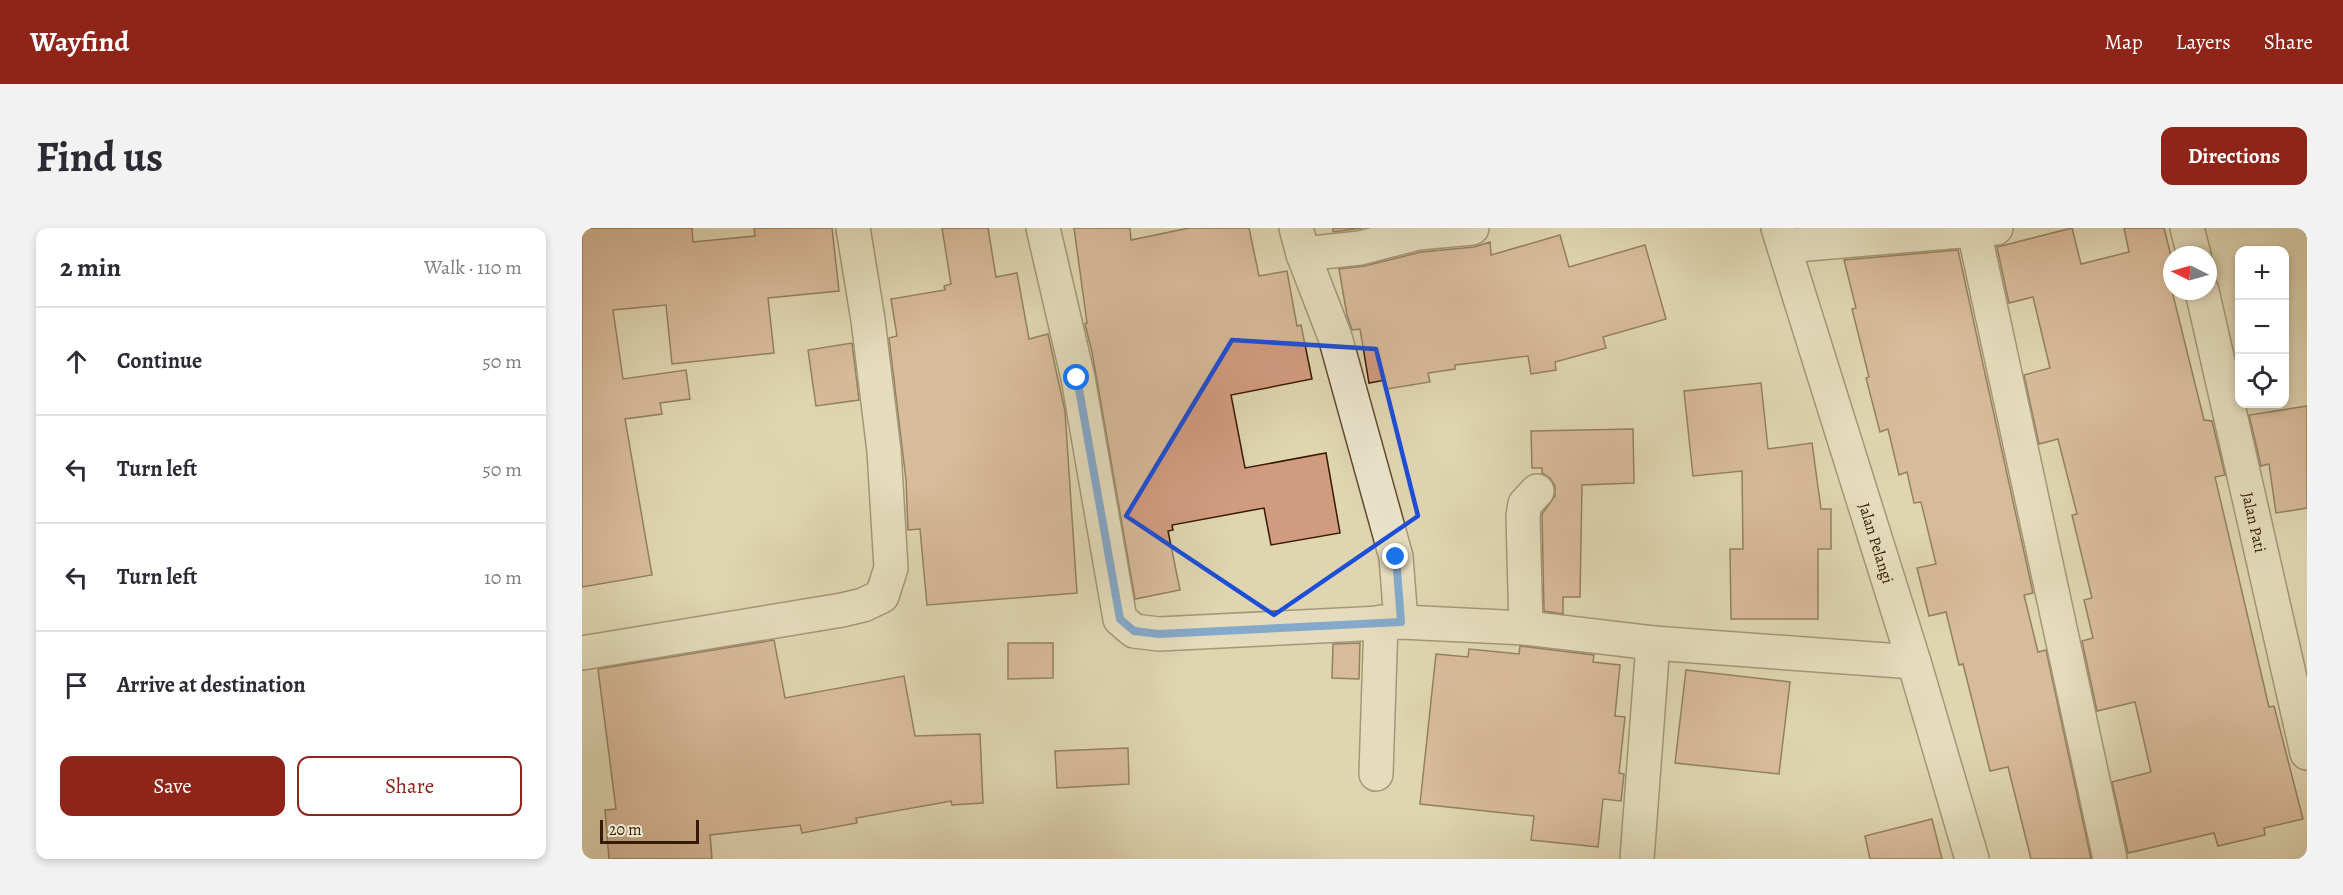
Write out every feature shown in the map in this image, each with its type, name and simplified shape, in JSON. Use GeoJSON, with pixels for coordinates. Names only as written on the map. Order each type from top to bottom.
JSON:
{"type":"FeatureCollection","features":[{"type":"Feature","properties":{"kind":"street"},"geometry":{"type":"LineString","coordinates":[[582,653],[842,610],[863,605],[882,596],[891,568],[884,451],[868,320],[853,228]]}},
{"type":"Feature","properties":{"kind":"street"},"geometry":{"type":"LineString","coordinates":[[1043,228],[1077,378],[1120,619],[1134,631],[1159,634],[1391,622],[1526,628],[1653,643],[1914,662]]}},
{"type":"Feature","properties":{"kind":"street"},"geometry":{"type":"LineString","coordinates":[[1376,774],[1396,557],[1335,337],[1300,241],[1360,248],[1418,233],[1472,228]]}},
{"type":"Feature","properties":{"kind":"street"},"geometry":{"type":"LineString","coordinates":[[2187,228],[2192,246]]}},
{"type":"Feature","properties":{"kind":"street"},"geometry":{"type":"LineString","coordinates":[[1781,237],[1985,229],[2110,859]]}},
{"type":"Feature","properties":{"kind":"street","name":"Jalan Pelangi"},"geometry":{"type":"LineString","coordinates":[[1781,237],[1914,662],[1972,859]]}},
{"type":"Feature","properties":{"kind":"street","name":"Jalan Pati"},"geometry":{"type":"LineString","coordinates":[[2204,300],[2307,753]]}},
{"type":"Feature","properties":{"kind":"street"},"geometry":{"type":"LineString","coordinates":[[1526,628],[1523,516],[1525,504],[1537,491]]}},
{"type":"Feature","properties":{"kind":"street"},"geometry":{"type":"LineString","coordinates":[[1637,859],[1653,643]]}},
{"type":"Feature","properties":{"kind":"highlighted area"},"geometry":{"type":"Polygon","coordinates":[[[1232,340],[1376,349],[1418,516],[1274,615],[1126,516],[1232,340]]]}},
{"type":"Feature","properties":{"kind":"building"},"geometry":{"type":"Polygon","coordinates":[[[582,228],[692,228],[693,242],[755,236],[754,228],[832,228],[839,291],[768,298],[774,353],[672,364],[666,305],[613,310],[623,379],[686,370],[690,399],[660,403],[662,414],[625,419],[652,575],[582,587],[582,228]]]}},
{"type":"Feature","properties":{"kind":"building"},"geometry":{"type":"Polygon","coordinates":[[[942,228],[988,228],[996,277],[1017,273],[1029,339],[1048,334],[1065,411],[1077,593],[927,605],[920,529],[908,530],[906,480],[889,338],[897,336],[891,299],[945,290],[944,286],[951,284],[942,228]]]}},
{"type":"Feature","properties":{"kind":"building"},"geometry":{"type":"Polygon","coordinates":[[[1074,228],[1130,228],[1131,240],[1189,228],[1249,228],[1259,276],[1287,271],[1297,326],[1301,325],[1312,379],[1231,395],[1245,468],[1326,453],[1340,533],[1271,545],[1264,508],[1172,525],[1173,530],[1168,531],[1180,590],[1135,599],[1092,352],[1085,324],[1087,323],[1074,228]]]}},
{"type":"Feature","properties":{"kind":"building"},"geometry":{"type":"Polygon","coordinates":[[[1333,228],[1362,228],[1333,232],[1333,228]]]}},
{"type":"Feature","properties":{"kind":"building"},"geometry":{"type":"Polygon","coordinates":[[[2072,228],[2081,264],[2129,252],[2124,228],[2164,228],[2168,246],[2163,246],[2163,300],[2174,300],[2204,420],[2212,421],[2225,475],[2215,477],[2269,707],[2274,706],[2303,819],[2264,828],[2265,835],[2218,846],[2214,833],[2128,853],[2112,782],[2151,772],[2135,702],[2097,711],[2082,641],[2093,638],[2084,600],[2092,598],[2072,515],[2077,514],[2058,439],[2039,444],[2024,375],[2050,368],[2033,297],[2009,303],[1997,247],[2072,228]]]}},
{"type":"Feature","properties":{"kind":"building"},"geometry":{"type":"Polygon","coordinates":[[[1560,235],[1569,267],[1645,245],[1666,319],[1603,337],[1606,348],[1555,362],[1556,370],[1531,374],[1528,356],[1455,365],[1455,369],[1428,373],[1430,382],[1387,389],[1385,380],[1369,383],[1360,329],[1352,330],[1339,269],[1365,266],[1421,252],[1474,247],[1490,242],[1491,255],[1560,235]]]}},
{"type":"Feature","properties":{"kind":"building"},"geometry":{"type":"Polygon","coordinates":[[[1958,250],[2033,593],[2024,595],[2038,652],[2046,650],[2091,859],[2031,859],[2008,767],[1990,771],[1963,664],[1959,665],[1946,612],[1929,616],[1917,568],[1936,564],[1921,502],[1914,503],[1907,472],[1899,475],[1888,429],[1880,432],[1866,378],[1869,377],[1852,309],[1856,308],[1844,260],[1958,250]]]}},
{"type":"Feature","properties":{"kind":"building"},"geometry":{"type":"Polygon","coordinates":[[[852,343],[859,400],[816,406],[808,350],[852,343]]]}},
{"type":"Feature","properties":{"kind":"building"},"geometry":{"type":"Polygon","coordinates":[[[1761,383],[1768,449],[1812,443],[1821,509],[1831,509],[1831,549],[1818,549],[1818,619],[1731,619],[1730,549],[1743,549],[1742,471],[1693,476],[1684,391],[1761,383]]]}},
{"type":"Feature","properties":{"kind":"building"},"geometry":{"type":"Polygon","coordinates":[[[2307,406],[2307,508],[2276,513],[2269,464],[2261,466],[2249,415],[2307,406]]]}},
{"type":"Feature","properties":{"kind":"building"},"geometry":{"type":"Polygon","coordinates":[[[1633,429],[1634,483],[1582,485],[1580,597],[1563,597],[1563,614],[1544,611],[1542,514],[1555,496],[1555,486],[1550,478],[1542,473],[1542,468],[1532,468],[1531,431],[1633,429]]]}},
{"type":"Feature","properties":{"kind":"building"},"geometry":{"type":"Polygon","coordinates":[[[774,640],[785,698],[904,676],[915,736],[980,734],[983,803],[952,805],[951,801],[856,818],[857,823],[802,833],[800,825],[710,835],[712,859],[609,859],[605,810],[616,809],[598,669],[774,640]]]}},
{"type":"Feature","properties":{"kind":"building"},"geometry":{"type":"Polygon","coordinates":[[[1008,643],[1053,643],[1053,678],[1008,679],[1008,643]]]}},
{"type":"Feature","properties":{"kind":"building"},"geometry":{"type":"Polygon","coordinates":[[[1360,643],[1359,679],[1332,678],[1333,644],[1360,643]]]}},
{"type":"Feature","properties":{"kind":"building"},"geometry":{"type":"Polygon","coordinates":[[[1520,646],[1594,655],[1593,662],[1620,665],[1615,716],[1625,717],[1619,773],[1624,774],[1621,801],[1603,799],[1598,847],[1531,840],[1534,816],[1420,804],[1436,654],[1468,657],[1469,649],[1519,654],[1520,646]]]}},
{"type":"Feature","properties":{"kind":"building"},"geometry":{"type":"Polygon","coordinates":[[[1686,670],[1790,682],[1779,774],[1675,763],[1686,670]]]}},
{"type":"Feature","properties":{"kind":"building"},"geometry":{"type":"Polygon","coordinates":[[[1128,748],[1129,784],[1057,788],[1055,751],[1128,748]]]}},
{"type":"Feature","properties":{"kind":"building"},"geometry":{"type":"Polygon","coordinates":[[[1932,819],[1942,859],[1870,859],[1865,836],[1932,819]]]}},
{"type":"Feature","properties":{"kind":"route"},"geometry":{"type":"LineString","coordinates":[[1077,378],[1120,619],[1134,631],[1159,634],[1401,622],[1396,557]]}}]}
